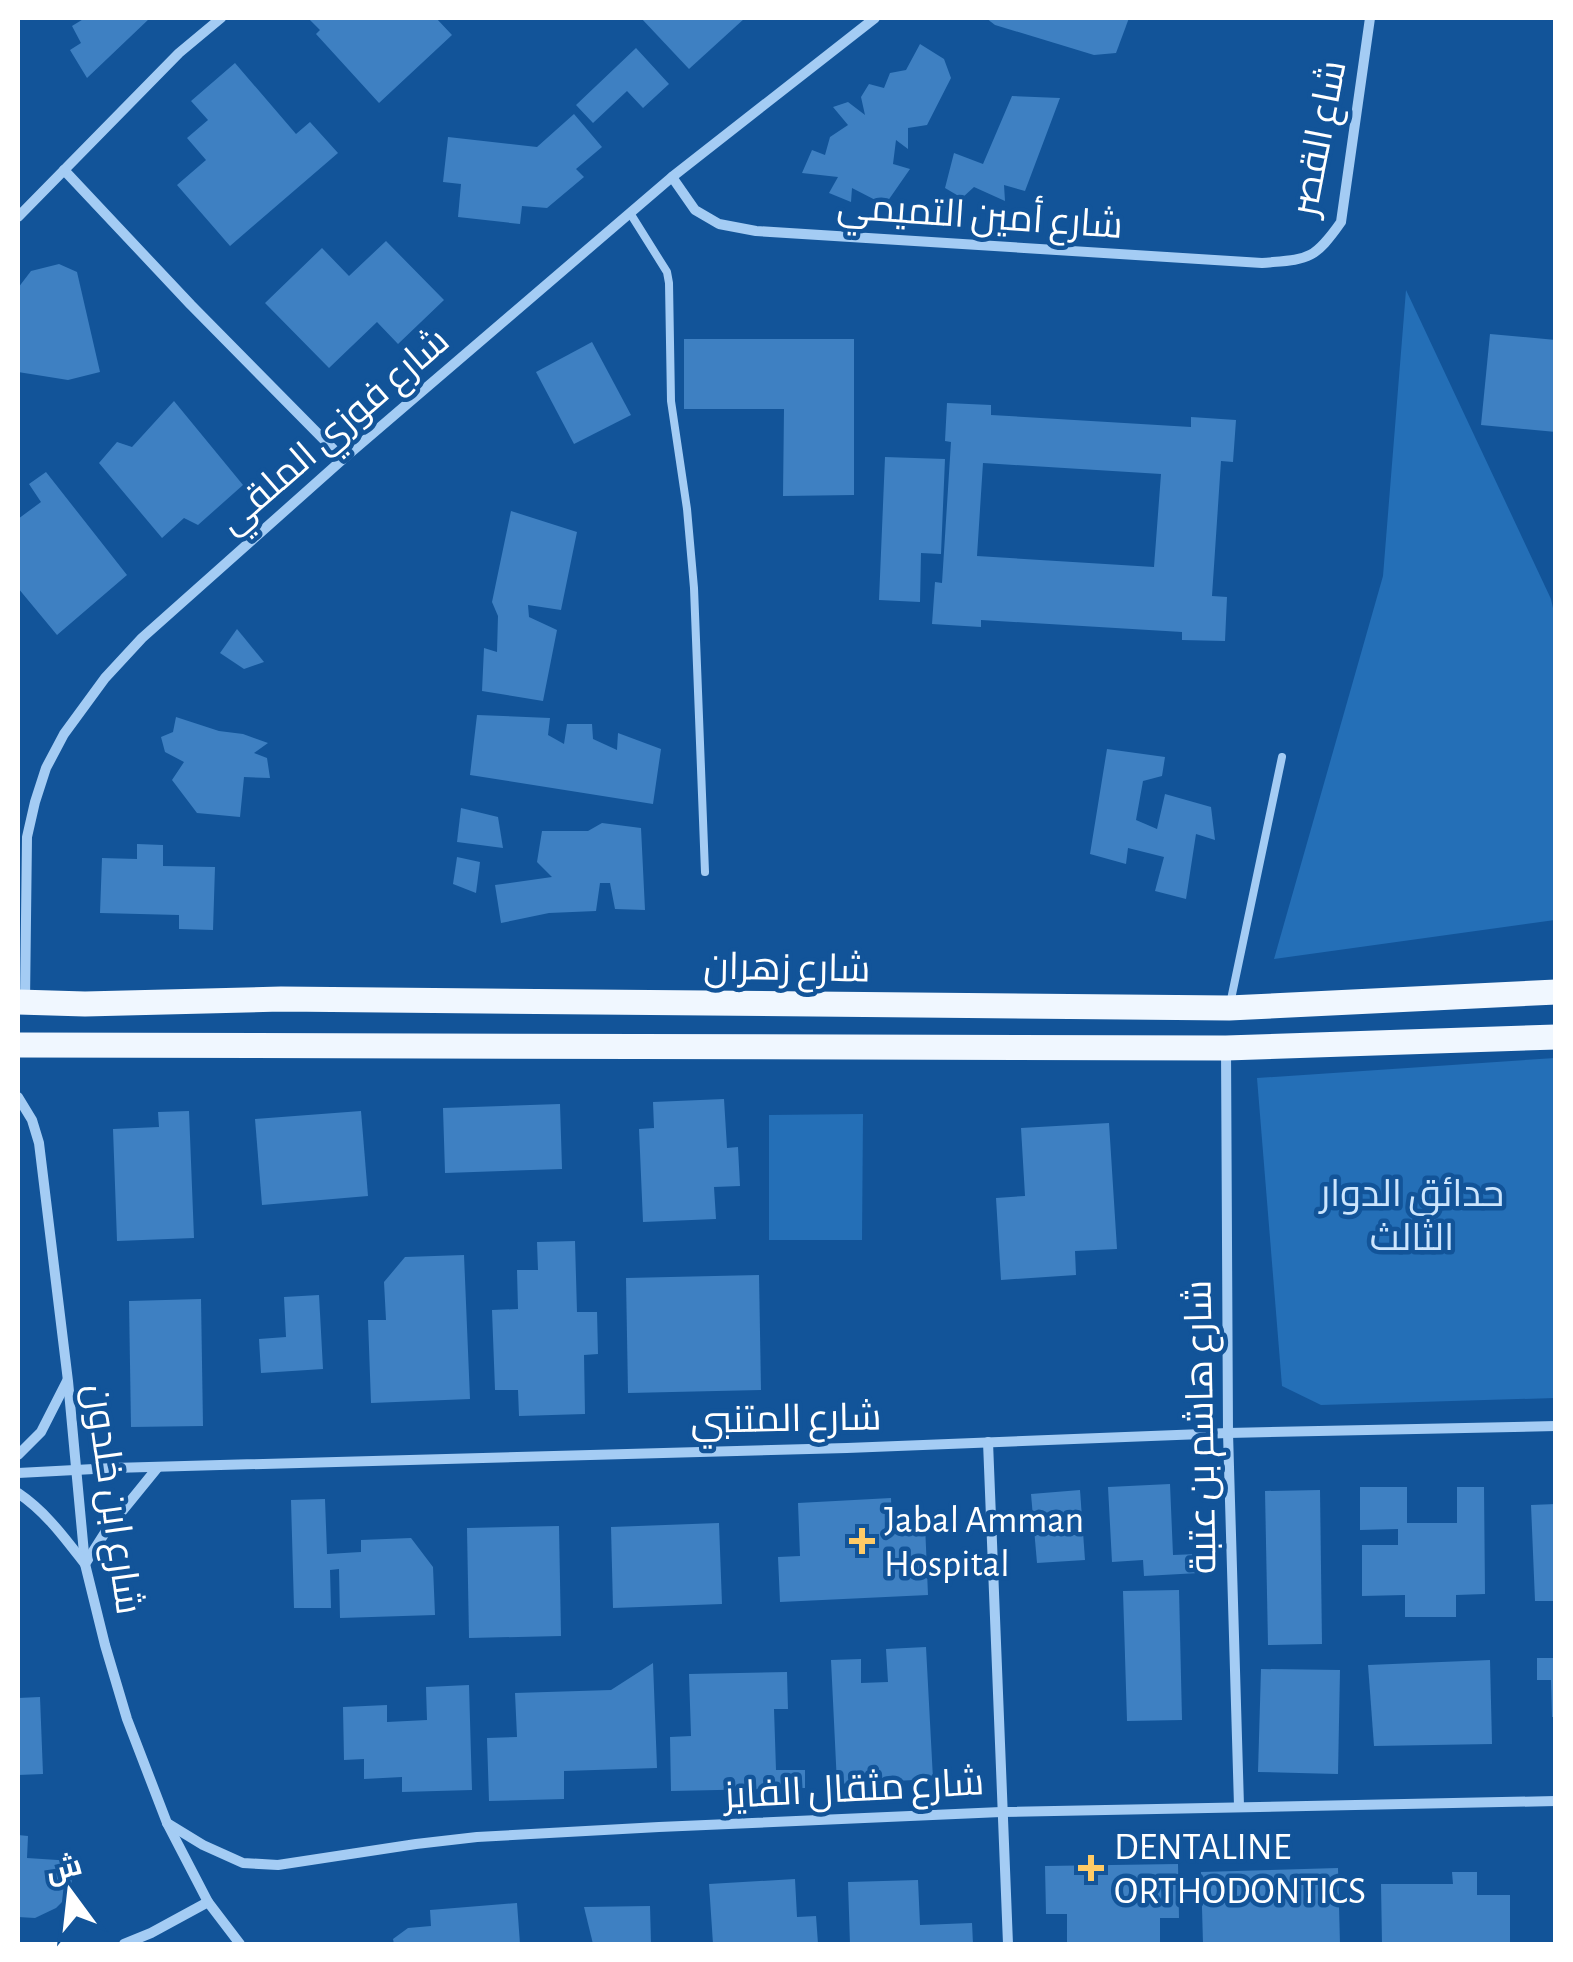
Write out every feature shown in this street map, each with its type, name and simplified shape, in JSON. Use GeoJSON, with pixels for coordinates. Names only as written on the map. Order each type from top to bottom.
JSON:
{"type":"FeatureCollection","features":[{"type":"Feature","properties":{"kind":"main road","name":"شارع زهران"},"geometry":{"type":"LineString","coordinates":[[21,1002],[281,999],[1229,1008],[1556,992]]}},
{"type":"Feature","properties":{"kind":"main road","name":"شارع زهران"},"geometry":{"type":"LineString","coordinates":[[18,1046],[1226,1048],[1556,1037]]}},
{"type":"Feature","properties":{"kind":"street"},"geometry":{"type":"LineString","coordinates":[[18,217],[179,53],[220,18]]}},
{"type":"Feature","properties":{"kind":"street","name":"شارع فوزي الملقي"},"geometry":{"type":"LineString","coordinates":[[21,1002],[28,838],[34,802],[64,734],[105,678],[142,638],[343,459],[672,177],[875,18]]}},
{"type":"Feature","properties":{"kind":"street","name":"شاع القصر"},"geometry":{"type":"LineString","coordinates":[[1306,259],[1327,243],[1341,222],[1370,18]]}},
{"type":"Feature","properties":{"kind":"street"},"geometry":{"type":"LineString","coordinates":[[64,170],[343,459]]}},
{"type":"Feature","properties":{"kind":"street","name":"شارع أمين التميمي"},"geometry":{"type":"LineString","coordinates":[[672,177],[695,210],[719,224],[756,231],[1262,263],[1306,259]]}},
{"type":"Feature","properties":{"kind":"street","name":"شارع هاشم بن عتبة"},"geometry":{"type":"LineString","coordinates":[[1226,1048],[1228,1432],[1238,1806]]}},
{"type":"Feature","properties":{"kind":"street","name":"شارع ابن خلدون"},"geometry":{"type":"LineString","coordinates":[[18,1097],[37,1132],[68,1380],[85,1564],[105,1646],[166,1823],[208,1902],[240,1944]]}},
{"type":"Feature","properties":{"kind":"street"},"geometry":{"type":"LineString","coordinates":[[18,1455],[40,1432],[68,1380]]}},
{"type":"Feature","properties":{"kind":"street","name":"شارع المتنبي"},"geometry":{"type":"LineString","coordinates":[[18,1473],[1228,1432],[1556,1426]]}},
{"type":"Feature","properties":{"kind":"street"},"geometry":{"type":"LineString","coordinates":[[988,1442],[1008,1944]]}},
{"type":"Feature","properties":{"kind":"street"},"geometry":{"type":"LineString","coordinates":[[18,1493],[54,1523],[85,1564],[106,1531],[158,1467]]}},
{"type":"Feature","properties":{"kind":"street","name":"شارع مثقال الفايز"},"geometry":{"type":"LineString","coordinates":[[166,1823],[228,1857],[257,1865],[477,1838],[658,1827],[1001,1812],[1556,1801]]}},
{"type":"Feature","properties":{"kind":"street"},"geometry":{"type":"LineString","coordinates":[[124,1944],[208,1902]]}},
{"type":"Feature","properties":{"kind":"lane"},"geometry":{"type":"LineString","coordinates":[[630,213],[667,272],[669,283],[671,401],[694,588],[706,872]]}},
{"type":"Feature","properties":{"kind":"lane"},"geometry":{"type":"LineString","coordinates":[[1229,1008],[1282,757]]}},
{"type":"Feature","properties":{"kind":"green space"},"geometry":{"type":"Polygon","coordinates":[[[1406,290],[1551,599],[1556,622],[1555,920],[1274,959],[1383,576],[1406,290]]]}},
{"type":"Feature","properties":{"kind":"green space","name":"حدائق الدوار الثالث"},"geometry":{"type":"Polygon","coordinates":[[[1555,1058],[1555,1398],[1321,1405],[1282,1386],[1257,1078],[1555,1058]]]}},
{"type":"Feature","properties":{"kind":"green space"},"geometry":{"type":"Polygon","coordinates":[[[863,1114],[862,1240],[769,1240],[769,1115],[863,1114]]]}},
{"type":"Feature","properties":{"kind":"building"},"geometry":{"type":"Polygon","coordinates":[[[85,18],[150,18],[87,78],[70,50],[81,43],[72,26],[85,18]]]}},
{"type":"Feature","properties":{"kind":"building"},"geometry":{"type":"Polygon","coordinates":[[[308,18],[436,18],[452,35],[379,103],[316,34],[320,30],[308,18]]]}},
{"type":"Feature","properties":{"kind":"building"},"geometry":{"type":"Polygon","coordinates":[[[641,18],[745,18],[689,69],[641,18]]]}},
{"type":"Feature","properties":{"kind":"building"},"geometry":{"type":"Polygon","coordinates":[[[986,18],[1129,18],[1116,53],[1094,55],[995,25],[986,18]]]}},
{"type":"Feature","properties":{"kind":"building"},"geometry":{"type":"Polygon","coordinates":[[[920,44],[944,59],[951,78],[927,125],[908,128],[908,149],[896,140],[893,164],[910,169],[885,205],[852,188],[851,202],[829,193],[838,177],[802,173],[812,150],[825,155],[830,137],[848,125],[833,107],[848,102],[865,115],[861,97],[869,84],[884,88],[890,73],[906,70],[920,44]]]}},
{"type":"Feature","properties":{"kind":"building"},"geometry":{"type":"Polygon","coordinates":[[[636,48],[669,84],[643,108],[627,91],[593,123],[576,105],[636,48]]]}},
{"type":"Feature","properties":{"kind":"building"},"geometry":{"type":"Polygon","coordinates":[[[235,63],[296,134],[310,122],[338,153],[230,246],[177,185],[206,160],[187,138],[208,120],[191,101],[235,63]]]}},
{"type":"Feature","properties":{"kind":"building"},"geometry":{"type":"Polygon","coordinates":[[[1012,96],[1060,98],[1025,191],[1004,185],[1005,201],[974,187],[962,198],[945,188],[954,153],[983,164],[1012,96]]]}},
{"type":"Feature","properties":{"kind":"building"},"geometry":{"type":"Polygon","coordinates":[[[574,114],[602,147],[576,169],[584,177],[547,208],[522,206],[520,224],[458,217],[461,184],[443,182],[448,137],[537,147],[574,114]]]}},
{"type":"Feature","properties":{"kind":"building"},"geometry":{"type":"Polygon","coordinates":[[[386,241],[444,300],[398,344],[377,322],[329,368],[265,303],[322,248],[349,276],[386,241]]]}},
{"type":"Feature","properties":{"kind":"building"},"geometry":{"type":"Polygon","coordinates":[[[59,264],[77,272],[100,372],[68,380],[18,372],[18,288],[31,271],[59,264]]]}},
{"type":"Feature","properties":{"kind":"building"},"geometry":{"type":"Polygon","coordinates":[[[1490,334],[1556,340],[1556,432],[1481,425],[1490,334]]]}},
{"type":"Feature","properties":{"kind":"building"},"geometry":{"type":"Polygon","coordinates":[[[684,339],[854,339],[854,495],[783,496],[784,409],[684,409],[684,339]]]}},
{"type":"Feature","properties":{"kind":"building"},"geometry":{"type":"Polygon","coordinates":[[[592,342],[631,415],[574,444],[536,372],[592,342]]]}},
{"type":"Feature","properties":{"kind":"building"},"geometry":{"type":"Polygon","coordinates":[[[174,401],[243,485],[198,525],[184,518],[162,538],[99,463],[117,442],[132,447],[174,401]]]}},
{"type":"Feature","properties":{"kind":"building"},"geometry":{"type":"Polygon","coordinates":[[[947,403],[991,405],[991,415],[1191,427],[1191,417],[1236,420],[1233,462],[1221,461],[1212,596],[1227,597],[1225,641],[1182,640],[1182,632],[981,620],[981,627],[932,624],[935,582],[942,583],[951,442],[945,441],[947,403]],[[983,463],[977,556],[1154,567],[1161,474],[983,463]]]}},
{"type":"Feature","properties":{"kind":"building"},"geometry":{"type":"Polygon","coordinates":[[[885,457],[945,459],[941,554],[921,553],[920,602],[879,600],[885,457]]]}},
{"type":"Feature","properties":{"kind":"building"},"geometry":{"type":"Polygon","coordinates":[[[46,472],[127,575],[57,635],[18,588],[18,519],[41,502],[29,484],[46,472]]]}},
{"type":"Feature","properties":{"kind":"building"},"geometry":{"type":"Polygon","coordinates":[[[511,511],[577,532],[561,610],[528,605],[529,617],[557,630],[543,701],[482,691],[484,648],[497,652],[498,616],[492,602],[511,511]]]}},
{"type":"Feature","properties":{"kind":"building"},"geometry":{"type":"Polygon","coordinates":[[[237,629],[264,662],[244,669],[220,653],[237,629]]]}},
{"type":"Feature","properties":{"kind":"building"},"geometry":{"type":"Polygon","coordinates":[[[477,715],[550,718],[548,735],[564,744],[567,724],[592,724],[593,739],[617,750],[618,733],[661,749],[653,804],[470,775],[477,715]]]}},
{"type":"Feature","properties":{"kind":"building"},"geometry":{"type":"Polygon","coordinates":[[[176,717],[268,743],[254,753],[267,758],[270,778],[244,777],[240,817],[197,813],[172,780],[184,762],[165,752],[161,737],[173,732],[176,717]]]}},
{"type":"Feature","properties":{"kind":"building"},"geometry":{"type":"Polygon","coordinates":[[[1107,749],[1165,757],[1162,776],[1143,781],[1136,820],[1157,829],[1165,794],[1211,807],[1215,840],[1196,834],[1186,899],[1155,891],[1164,857],[1128,848],[1126,864],[1090,854],[1107,749]]]}},
{"type":"Feature","properties":{"kind":"building"},"geometry":{"type":"Polygon","coordinates":[[[461,808],[498,817],[503,848],[457,842],[461,808]]]}},
{"type":"Feature","properties":{"kind":"building"},"geometry":{"type":"Polygon","coordinates":[[[602,823],[641,828],[645,910],[615,909],[610,883],[600,883],[596,911],[549,913],[501,923],[495,885],[552,877],[537,862],[542,831],[588,831],[602,823]]]}},
{"type":"Feature","properties":{"kind":"building"},"geometry":{"type":"Polygon","coordinates":[[[137,844],[163,845],[163,866],[215,867],[213,930],[179,929],[179,915],[100,913],[102,858],[137,859],[137,844]]]}},
{"type":"Feature","properties":{"kind":"building"},"geometry":{"type":"Polygon","coordinates":[[[457,857],[480,862],[476,893],[453,884],[457,857]]]}},
{"type":"Feature","properties":{"kind":"building"},"geometry":{"type":"Polygon","coordinates":[[[724,1099],[727,1148],[738,1147],[740,1186],[714,1187],[716,1219],[643,1222],[639,1129],[654,1128],[653,1102],[724,1099]]]}},
{"type":"Feature","properties":{"kind":"building"},"geometry":{"type":"Polygon","coordinates":[[[560,1104],[562,1169],[445,1173],[443,1108],[560,1104]]]}},
{"type":"Feature","properties":{"kind":"building"},"geometry":{"type":"Polygon","coordinates":[[[189,1111],[194,1238],[117,1241],[113,1129],[159,1127],[158,1112],[189,1111]]]}},
{"type":"Feature","properties":{"kind":"building"},"geometry":{"type":"Polygon","coordinates":[[[361,1111],[368,1196],[262,1205],[255,1119],[361,1111]]]}},
{"type":"Feature","properties":{"kind":"building"},"geometry":{"type":"Polygon","coordinates":[[[1109,1123],[1117,1249],[1075,1251],[1076,1275],[1001,1280],[996,1198],[1025,1196],[1021,1128],[1109,1123]]]}},
{"type":"Feature","properties":{"kind":"building"},"geometry":{"type":"Polygon","coordinates":[[[575,1241],[577,1312],[597,1312],[598,1354],[584,1355],[585,1414],[519,1416],[518,1390],[495,1390],[492,1310],[518,1309],[517,1270],[538,1270],[537,1242],[575,1241]]]}},
{"type":"Feature","properties":{"kind":"building"},"geometry":{"type":"Polygon","coordinates":[[[464,1255],[470,1399],[371,1403],[368,1320],[386,1320],[384,1282],[405,1257],[464,1255]]]}},
{"type":"Feature","properties":{"kind":"building"},"geometry":{"type":"Polygon","coordinates":[[[759,1275],[761,1390],[628,1393],[626,1278],[759,1275]]]}},
{"type":"Feature","properties":{"kind":"building"},"geometry":{"type":"Polygon","coordinates":[[[319,1295],[323,1369],[261,1373],[259,1339],[286,1337],[284,1297],[319,1295]]]}},
{"type":"Feature","properties":{"kind":"building"},"geometry":{"type":"Polygon","coordinates":[[[201,1299],[203,1426],[131,1427],[129,1301],[201,1299]]]}},
{"type":"Feature","properties":{"kind":"building"},"geometry":{"type":"Polygon","coordinates":[[[1170,1484],[1173,1555],[1198,1554],[1199,1573],[1144,1576],[1143,1560],[1112,1562],[1108,1487],[1170,1484]]]}},
{"type":"Feature","properties":{"kind":"building"},"geometry":{"type":"Polygon","coordinates":[[[1360,1487],[1407,1487],[1407,1523],[1457,1523],[1457,1487],[1484,1487],[1485,1594],[1456,1595],[1456,1617],[1405,1617],[1405,1595],[1362,1596],[1362,1545],[1398,1545],[1398,1529],[1360,1530],[1360,1487]]]}},
{"type":"Feature","properties":{"kind":"building"},"geometry":{"type":"Polygon","coordinates":[[[1080,1490],[1085,1560],[1037,1563],[1031,1494],[1080,1490]]]}},
{"type":"Feature","properties":{"kind":"building"},"geometry":{"type":"Polygon","coordinates":[[[1320,1490],[1322,1644],[1268,1645],[1265,1491],[1320,1490]]]}},
{"type":"Feature","properties":{"kind":"building","name":"Jabal Amman Hospital"},"geometry":{"type":"Polygon","coordinates":[[[891,1498],[892,1525],[925,1524],[928,1595],[780,1602],[778,1557],[800,1556],[798,1503],[891,1498]]]}},
{"type":"Feature","properties":{"kind":"building"},"geometry":{"type":"Polygon","coordinates":[[[325,1499],[327,1554],[361,1552],[361,1540],[411,1538],[433,1567],[435,1615],[340,1618],[339,1569],[330,1570],[331,1608],[294,1608],[291,1500],[325,1499]]]}},
{"type":"Feature","properties":{"kind":"building"},"geometry":{"type":"Polygon","coordinates":[[[1556,1504],[1556,1601],[1535,1601],[1531,1505],[1556,1504]]]}},
{"type":"Feature","properties":{"kind":"building"},"geometry":{"type":"Polygon","coordinates":[[[719,1523],[722,1604],[613,1608],[611,1527],[719,1523]]]}},
{"type":"Feature","properties":{"kind":"building"},"geometry":{"type":"Polygon","coordinates":[[[559,1526],[561,1636],[469,1638],[467,1528],[559,1526]]]}},
{"type":"Feature","properties":{"kind":"building"},"geometry":{"type":"Polygon","coordinates":[[[1179,1590],[1182,1720],[1127,1721],[1123,1591],[1179,1590]]]}},
{"type":"Feature","properties":{"kind":"building"},"geometry":{"type":"Polygon","coordinates":[[[926,1647],[933,1779],[837,1784],[831,1660],[861,1659],[861,1683],[888,1682],[886,1649],[926,1647]]]}},
{"type":"Feature","properties":{"kind":"building"},"geometry":{"type":"Polygon","coordinates":[[[1537,1658],[1556,1658],[1556,1717],[1552,1717],[1551,1680],[1537,1680],[1537,1658]]]}},
{"type":"Feature","properties":{"kind":"building"},"geometry":{"type":"Polygon","coordinates":[[[1490,1660],[1492,1744],[1374,1746],[1368,1665],[1490,1660]]]}},
{"type":"Feature","properties":{"kind":"building"},"geometry":{"type":"Polygon","coordinates":[[[653,1663],[657,1768],[564,1771],[564,1799],[489,1801],[487,1738],[517,1737],[515,1693],[611,1690],[653,1663]]]}},
{"type":"Feature","properties":{"kind":"building"},"geometry":{"type":"Polygon","coordinates":[[[1261,1669],[1340,1670],[1338,1774],[1258,1772],[1261,1669]]]}},
{"type":"Feature","properties":{"kind":"building"},"geometry":{"type":"Polygon","coordinates":[[[787,1672],[788,1709],[774,1709],[776,1770],[805,1770],[805,1788],[671,1791],[670,1737],[691,1736],[689,1674],[787,1672]]]}},
{"type":"Feature","properties":{"kind":"building"},"geometry":{"type":"Polygon","coordinates":[[[469,1685],[472,1790],[402,1792],[402,1777],[364,1779],[364,1759],[344,1760],[343,1707],[387,1705],[387,1722],[427,1720],[426,1687],[469,1685]]]}},
{"type":"Feature","properties":{"kind":"building"},"geometry":{"type":"Polygon","coordinates":[[[40,1697],[43,1774],[18,1775],[18,1698],[40,1697]]]}},
{"type":"Feature","properties":{"kind":"building"},"geometry":{"type":"Polygon","coordinates":[[[18,1835],[28,1836],[27,1858],[73,1861],[71,1893],[56,1908],[35,1918],[18,1917],[18,1835]]]}},
{"type":"Feature","properties":{"kind":"building"},"geometry":{"type":"Polygon","coordinates":[[[1178,1864],[1179,1918],[1160,1918],[1160,1944],[1067,1944],[1067,1914],[1046,1914],[1045,1866],[1178,1864]]]}},
{"type":"Feature","properties":{"kind":"building"},"geometry":{"type":"Polygon","coordinates":[[[1338,1868],[1340,1944],[1203,1944],[1201,1872],[1338,1868]]]}},
{"type":"Feature","properties":{"kind":"building"},"geometry":{"type":"Polygon","coordinates":[[[1452,1872],[1477,1872],[1477,1895],[1510,1895],[1510,1944],[1382,1944],[1381,1884],[1453,1884],[1452,1872]]]}},
{"type":"Feature","properties":{"kind":"building"},"geometry":{"type":"Polygon","coordinates":[[[795,1879],[797,1917],[816,1916],[818,1944],[713,1944],[709,1884],[795,1879]]]}},
{"type":"Feature","properties":{"kind":"building"},"geometry":{"type":"Polygon","coordinates":[[[918,1880],[920,1925],[972,1923],[973,1944],[850,1944],[848,1882],[918,1880]]]}},
{"type":"Feature","properties":{"kind":"building"},"geometry":{"type":"Polygon","coordinates":[[[517,1903],[520,1944],[394,1944],[393,1939],[408,1928],[431,1926],[430,1910],[517,1903]]]}},
{"type":"Feature","properties":{"kind":"building"},"geometry":{"type":"Polygon","coordinates":[[[650,1906],[651,1944],[593,1944],[584,1907],[650,1906]]]}},
{"type":"Feature","properties":{"kind":"place","name":"Jabal Amman Hospital"},"geometry":{"type":"Point","coordinates":[862,1541]}},
{"type":"Feature","properties":{"kind":"place","name":"DENTALINE ORTHODONTICS"},"geometry":{"type":"Point","coordinates":[1091,1868]}}]}
